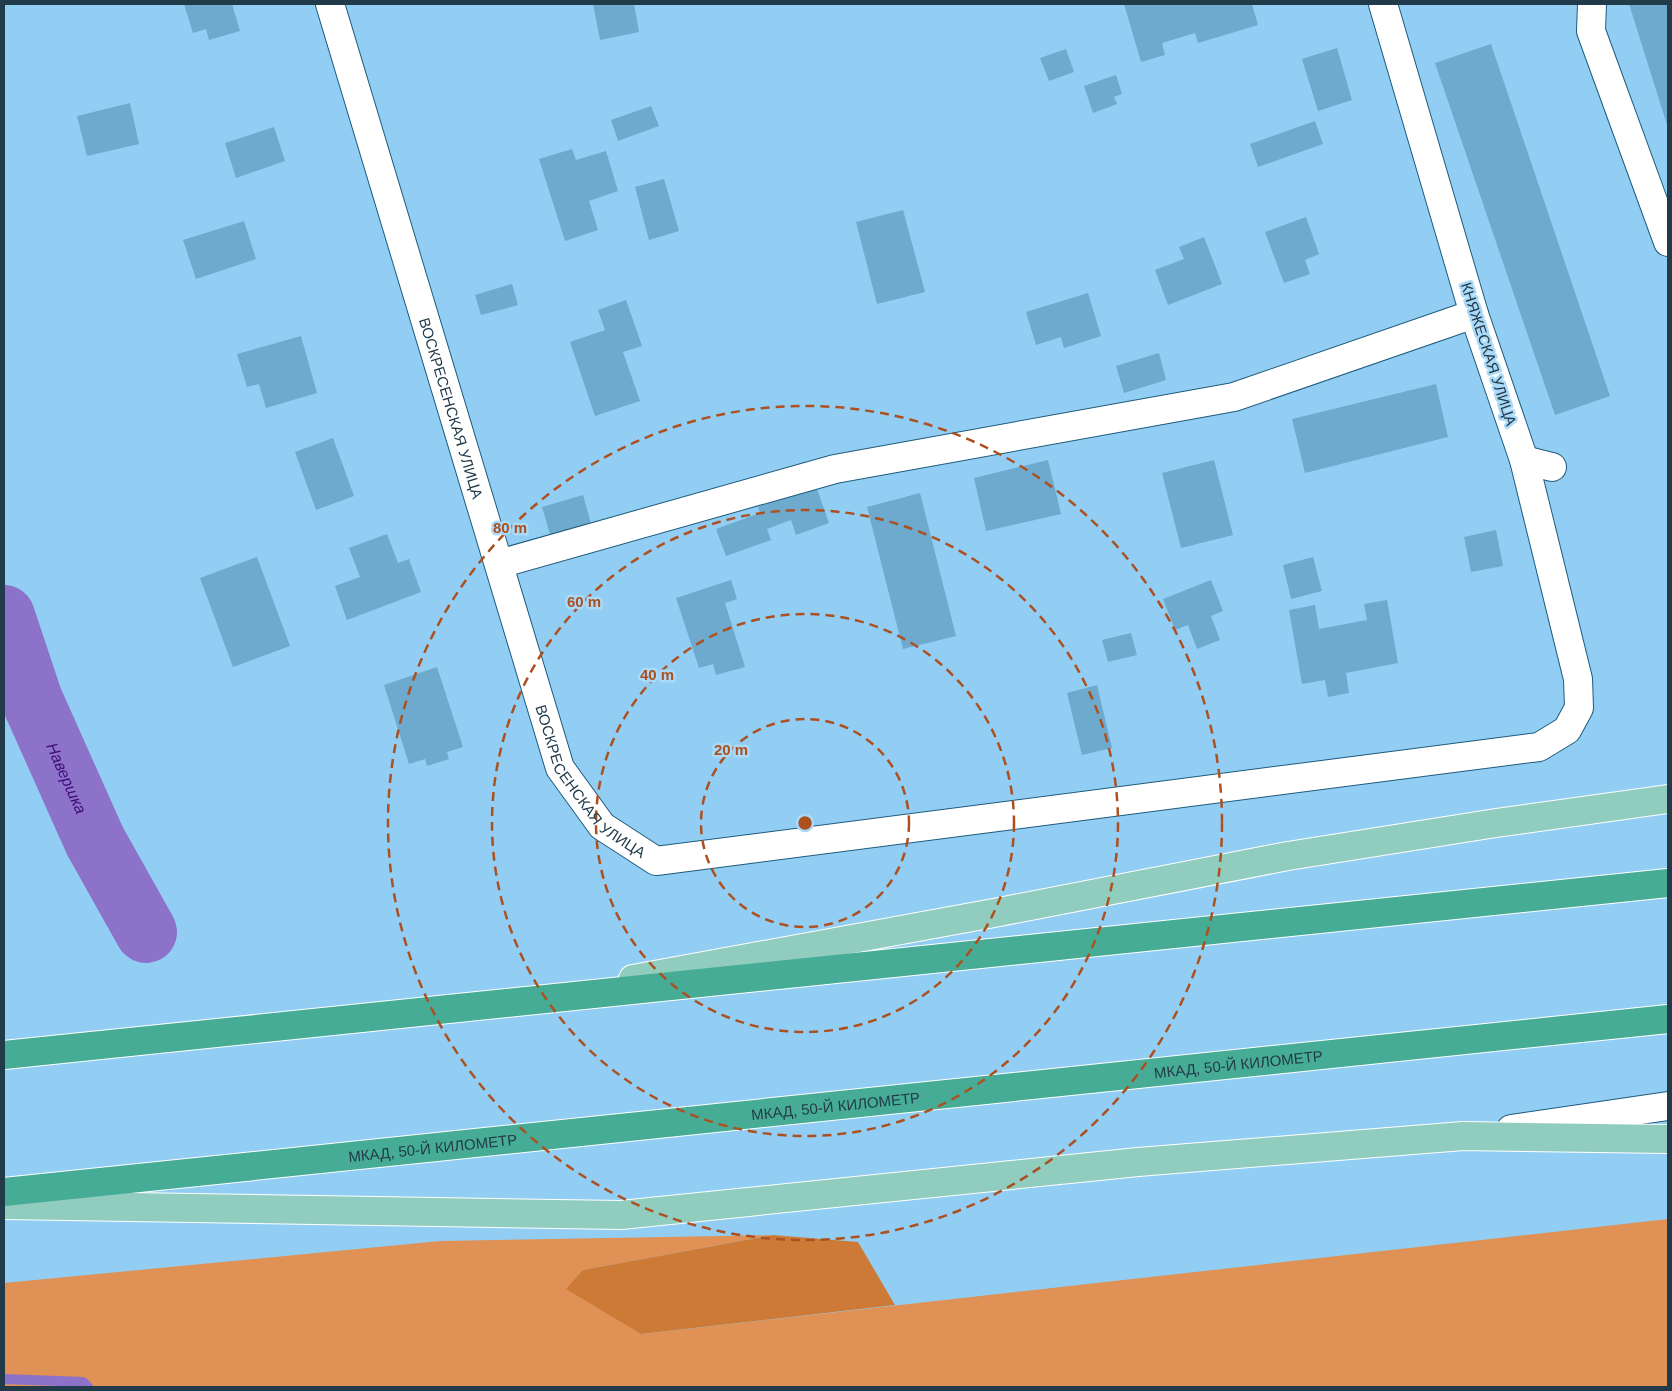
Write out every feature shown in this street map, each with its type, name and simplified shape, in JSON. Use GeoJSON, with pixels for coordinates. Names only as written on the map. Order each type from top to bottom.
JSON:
{"type":"FeatureCollection","features":[{"type":"Feature","properties":{"kind":"highway"},"geometry":{"type":"LineString","coordinates":[[4,1055],[1668,883]]}},
{"type":"Feature","properties":{"kind":"highway","name":"МКАД, 50-Й КИЛОМЕТР"},"geometry":{"type":"LineString","coordinates":[[4,1192],[1668,1019]]}},
{"type":"Feature","properties":{"kind":"main road"},"geometry":{"type":"LineString","coordinates":[[493,1004],[985,915],[1288,856],[1496,823],[1666,799]]}},
{"type":"Feature","properties":{"kind":"main road"},"geometry":{"type":"LineString","coordinates":[[4,1205],[621,1215],[1138,1162],[1463,1136],[1668,1139]]}},
{"type":"Feature","properties":{"kind":"street","name":"ВОСКРЕСЕНСКАЯ УЛИЦА"},"geometry":{"type":"LineString","coordinates":[[330,4],[560,768],[602,826],[656,861]]}},
{"type":"Feature","properties":{"kind":"street","name":"КНЯЖЕСКАЯ УЛИЦА"},"geometry":{"type":"LineString","coordinates":[[656,861],[1539,747],[1567,730],[1579,708],[1578,679],[1524,460],[1474,314],[1383,4]]}},
{"type":"Feature","properties":{"kind":"street"},"geometry":{"type":"LineString","coordinates":[[1592,4],[1591,31],[1668,242]]}},
{"type":"Feature","properties":{"kind":"street"},"geometry":{"type":"LineString","coordinates":[[499,564],[835,469],[1234,397],[1474,314]]}},
{"type":"Feature","properties":{"kind":"street"},"geometry":{"type":"LineString","coordinates":[[1524,460],[1552,467]]}},
{"type":"Feature","properties":{"kind":"street"},"geometry":{"type":"LineString","coordinates":[[1463,1136],[1668,1106]]}},
{"type":"Feature","properties":{"kind":"shaded area"},"geometry":{"type":"Polygon","coordinates":[[[1668,1219],[1668,1387],[4,1387],[4,1283],[440,1241],[773,1235],[583,1270],[567,1289],[642,1334],[1668,1219]]]}},
{"type":"Feature","properties":{"kind":"shaded area"},"geometry":{"type":"Polygon","coordinates":[[[773,1235],[858,1242],[895,1305],[641,1334],[566,1289],[583,1270],[773,1235]]]}},
{"type":"Feature","properties":{"kind":"building"},"geometry":{"type":"Polygon","coordinates":[[[184,4],[232,4],[240,31],[209,40],[206,29],[193,33],[184,4]]]}},
{"type":"Feature","properties":{"kind":"building"},"geometry":{"type":"Polygon","coordinates":[[[593,4],[634,4],[639,32],[600,40],[593,4]]]}},
{"type":"Feature","properties":{"kind":"building"},"geometry":{"type":"Polygon","coordinates":[[[1124,4],[1252,4],[1258,25],[1198,43],[1195,33],[1162,43],[1165,55],[1141,62],[1124,4]]]}},
{"type":"Feature","properties":{"kind":"building"},"geometry":{"type":"Polygon","coordinates":[[[1629,4],[1668,4],[1668,128],[1629,4]]]}},
{"type":"Feature","properties":{"kind":"building"},"geometry":{"type":"Polygon","coordinates":[[[1491,44],[1610,396],[1555,415],[1435,63],[1491,44]]]}},
{"type":"Feature","properties":{"kind":"building"},"geometry":{"type":"Polygon","coordinates":[[[1337,48],[1352,100],[1318,111],[1302,59],[1337,48]]]}},
{"type":"Feature","properties":{"kind":"building"},"geometry":{"type":"Polygon","coordinates":[[[1066,49],[1074,72],[1049,81],[1040,58],[1066,49]]]}},
{"type":"Feature","properties":{"kind":"building"},"geometry":{"type":"Polygon","coordinates":[[[1116,75],[1122,94],[1114,97],[1117,104],[1093,113],[1084,86],[1116,75]]]}},
{"type":"Feature","properties":{"kind":"building"},"geometry":{"type":"Polygon","coordinates":[[[130,103],[139,144],[87,156],[77,116],[130,103]]]}},
{"type":"Feature","properties":{"kind":"building"},"geometry":{"type":"Polygon","coordinates":[[[651,106],[659,126],[618,141],[611,120],[651,106]]]}},
{"type":"Feature","properties":{"kind":"building"},"geometry":{"type":"Polygon","coordinates":[[[1315,121],[1323,144],[1258,167],[1250,144],[1315,121]]]}},
{"type":"Feature","properties":{"kind":"building"},"geometry":{"type":"Polygon","coordinates":[[[274,127],[285,161],[236,178],[225,143],[274,127]]]}},
{"type":"Feature","properties":{"kind":"building"},"geometry":{"type":"Polygon","coordinates":[[[572,149],[576,160],[606,151],[618,191],[589,201],[598,230],[565,241],[539,159],[572,149]]]}},
{"type":"Feature","properties":{"kind":"building"},"geometry":{"type":"Polygon","coordinates":[[[664,179],[679,231],[649,240],[635,187],[664,179]]]}},
{"type":"Feature","properties":{"kind":"building"},"geometry":{"type":"Polygon","coordinates":[[[903,210],[925,292],[877,304],[856,222],[903,210]]]}},
{"type":"Feature","properties":{"kind":"building"},"geometry":{"type":"Polygon","coordinates":[[[1306,217],[1319,254],[1305,260],[1310,274],[1284,283],[1265,232],[1306,217]]]}},
{"type":"Feature","properties":{"kind":"building"},"geometry":{"type":"Polygon","coordinates":[[[244,221],[256,259],[196,279],[183,240],[244,221]]]}},
{"type":"Feature","properties":{"kind":"building"},"geometry":{"type":"Polygon","coordinates":[[[1204,237],[1222,284],[1168,305],[1155,270],[1184,259],[1179,247],[1204,237]]]}},
{"type":"Feature","properties":{"kind":"building"},"geometry":{"type":"Polygon","coordinates":[[[512,284],[518,305],[481,315],[475,295],[512,284]]]}},
{"type":"Feature","properties":{"kind":"building"},"geometry":{"type":"Polygon","coordinates":[[[1088,293],[1101,336],[1064,348],[1061,337],[1036,345],[1026,312],[1088,293]]]}},
{"type":"Feature","properties":{"kind":"building"},"geometry":{"type":"Polygon","coordinates":[[[626,300],[642,346],[623,352],[640,401],[595,416],[570,342],[605,330],[598,310],[626,300]]]}},
{"type":"Feature","properties":{"kind":"building"},"geometry":{"type":"Polygon","coordinates":[[[301,336],[317,393],[266,408],[259,384],[247,387],[237,354],[301,336]]]}},
{"type":"Feature","properties":{"kind":"building"},"geometry":{"type":"Polygon","coordinates":[[[1159,353],[1166,380],[1124,393],[1116,366],[1159,353]]]}},
{"type":"Feature","properties":{"kind":"building"},"geometry":{"type":"Polygon","coordinates":[[[1436,384],[1448,437],[1305,473],[1292,419],[1436,384]]]}},
{"type":"Feature","properties":{"kind":"building"},"geometry":{"type":"Polygon","coordinates":[[[333,438],[354,496],[316,510],[295,452],[333,438]]]}},
{"type":"Feature","properties":{"kind":"building"},"geometry":{"type":"Polygon","coordinates":[[[1048,460],[1061,514],[986,531],[974,478],[1048,460]]]}},
{"type":"Feature","properties":{"kind":"building"},"geometry":{"type":"Polygon","coordinates":[[[1214,460],[1233,535],[1181,548],[1162,473],[1214,460]]]}},
{"type":"Feature","properties":{"kind":"building"},"geometry":{"type":"Polygon","coordinates":[[[816,486],[829,523],[796,535],[791,520],[767,529],[771,540],[726,556],[716,529],[760,513],[758,507],[816,486]]]}},
{"type":"Feature","properties":{"kind":"building"},"geometry":{"type":"Polygon","coordinates":[[[920,493],[956,636],[903,649],[867,507],[920,493]]]}},
{"type":"Feature","properties":{"kind":"building"},"geometry":{"type":"Polygon","coordinates":[[[583,495],[592,527],[551,538],[542,507],[583,495]]]}},
{"type":"Feature","properties":{"kind":"building"},"geometry":{"type":"Polygon","coordinates":[[[1496,530],[1503,566],[1471,572],[1464,537],[1496,530]]]}},
{"type":"Feature","properties":{"kind":"building"},"geometry":{"type":"Polygon","coordinates":[[[387,534],[398,563],[409,559],[421,592],[347,620],[335,586],[360,577],[349,548],[387,534]]]}},
{"type":"Feature","properties":{"kind":"building"},"geometry":{"type":"Polygon","coordinates":[[[257,557],[290,646],[233,667],[200,578],[257,557]]]}},
{"type":"Feature","properties":{"kind":"building"},"geometry":{"type":"Polygon","coordinates":[[[1313,557],[1322,591],[1291,599],[1283,565],[1313,557]]]}},
{"type":"Feature","properties":{"kind":"building"},"geometry":{"type":"Polygon","coordinates":[[[731,580],[737,599],[725,603],[745,667],[716,675],[713,664],[699,668],[676,598],[731,580]]]}},
{"type":"Feature","properties":{"kind":"building"},"geometry":{"type":"Polygon","coordinates":[[[1211,580],[1223,611],[1211,616],[1220,640],[1197,649],[1188,625],[1175,630],[1163,599],[1211,580]]]}},
{"type":"Feature","properties":{"kind":"building"},"geometry":{"type":"Polygon","coordinates":[[[1387,600],[1398,663],[1346,673],[1349,693],[1328,697],[1325,680],[1302,684],[1289,610],[1315,605],[1319,629],[1367,620],[1364,604],[1387,600]]]}},
{"type":"Feature","properties":{"kind":"building"},"geometry":{"type":"Polygon","coordinates":[[[1131,633],[1137,655],[1108,662],[1102,640],[1131,633]]]}},
{"type":"Feature","properties":{"kind":"building"},"geometry":{"type":"Polygon","coordinates":[[[437,667],[463,747],[447,752],[449,759],[427,766],[425,759],[409,764],[384,685],[437,667]]]}},
{"type":"Feature","properties":{"kind":"building"},"geometry":{"type":"Polygon","coordinates":[[[1097,685],[1112,748],[1082,755],[1067,693],[1097,685]]]}},
{"type":"Feature","properties":{"kind":"waterway","name":"Навершка"},"geometry":{"type":"LineString","coordinates":[[4,616],[32,700],[95,841],[146,932]]}},
{"type":"Feature","properties":{"kind":"waterway"},"geometry":{"type":"LineString","coordinates":[[4,1379],[83,1382],[88,1387]]}}]}
